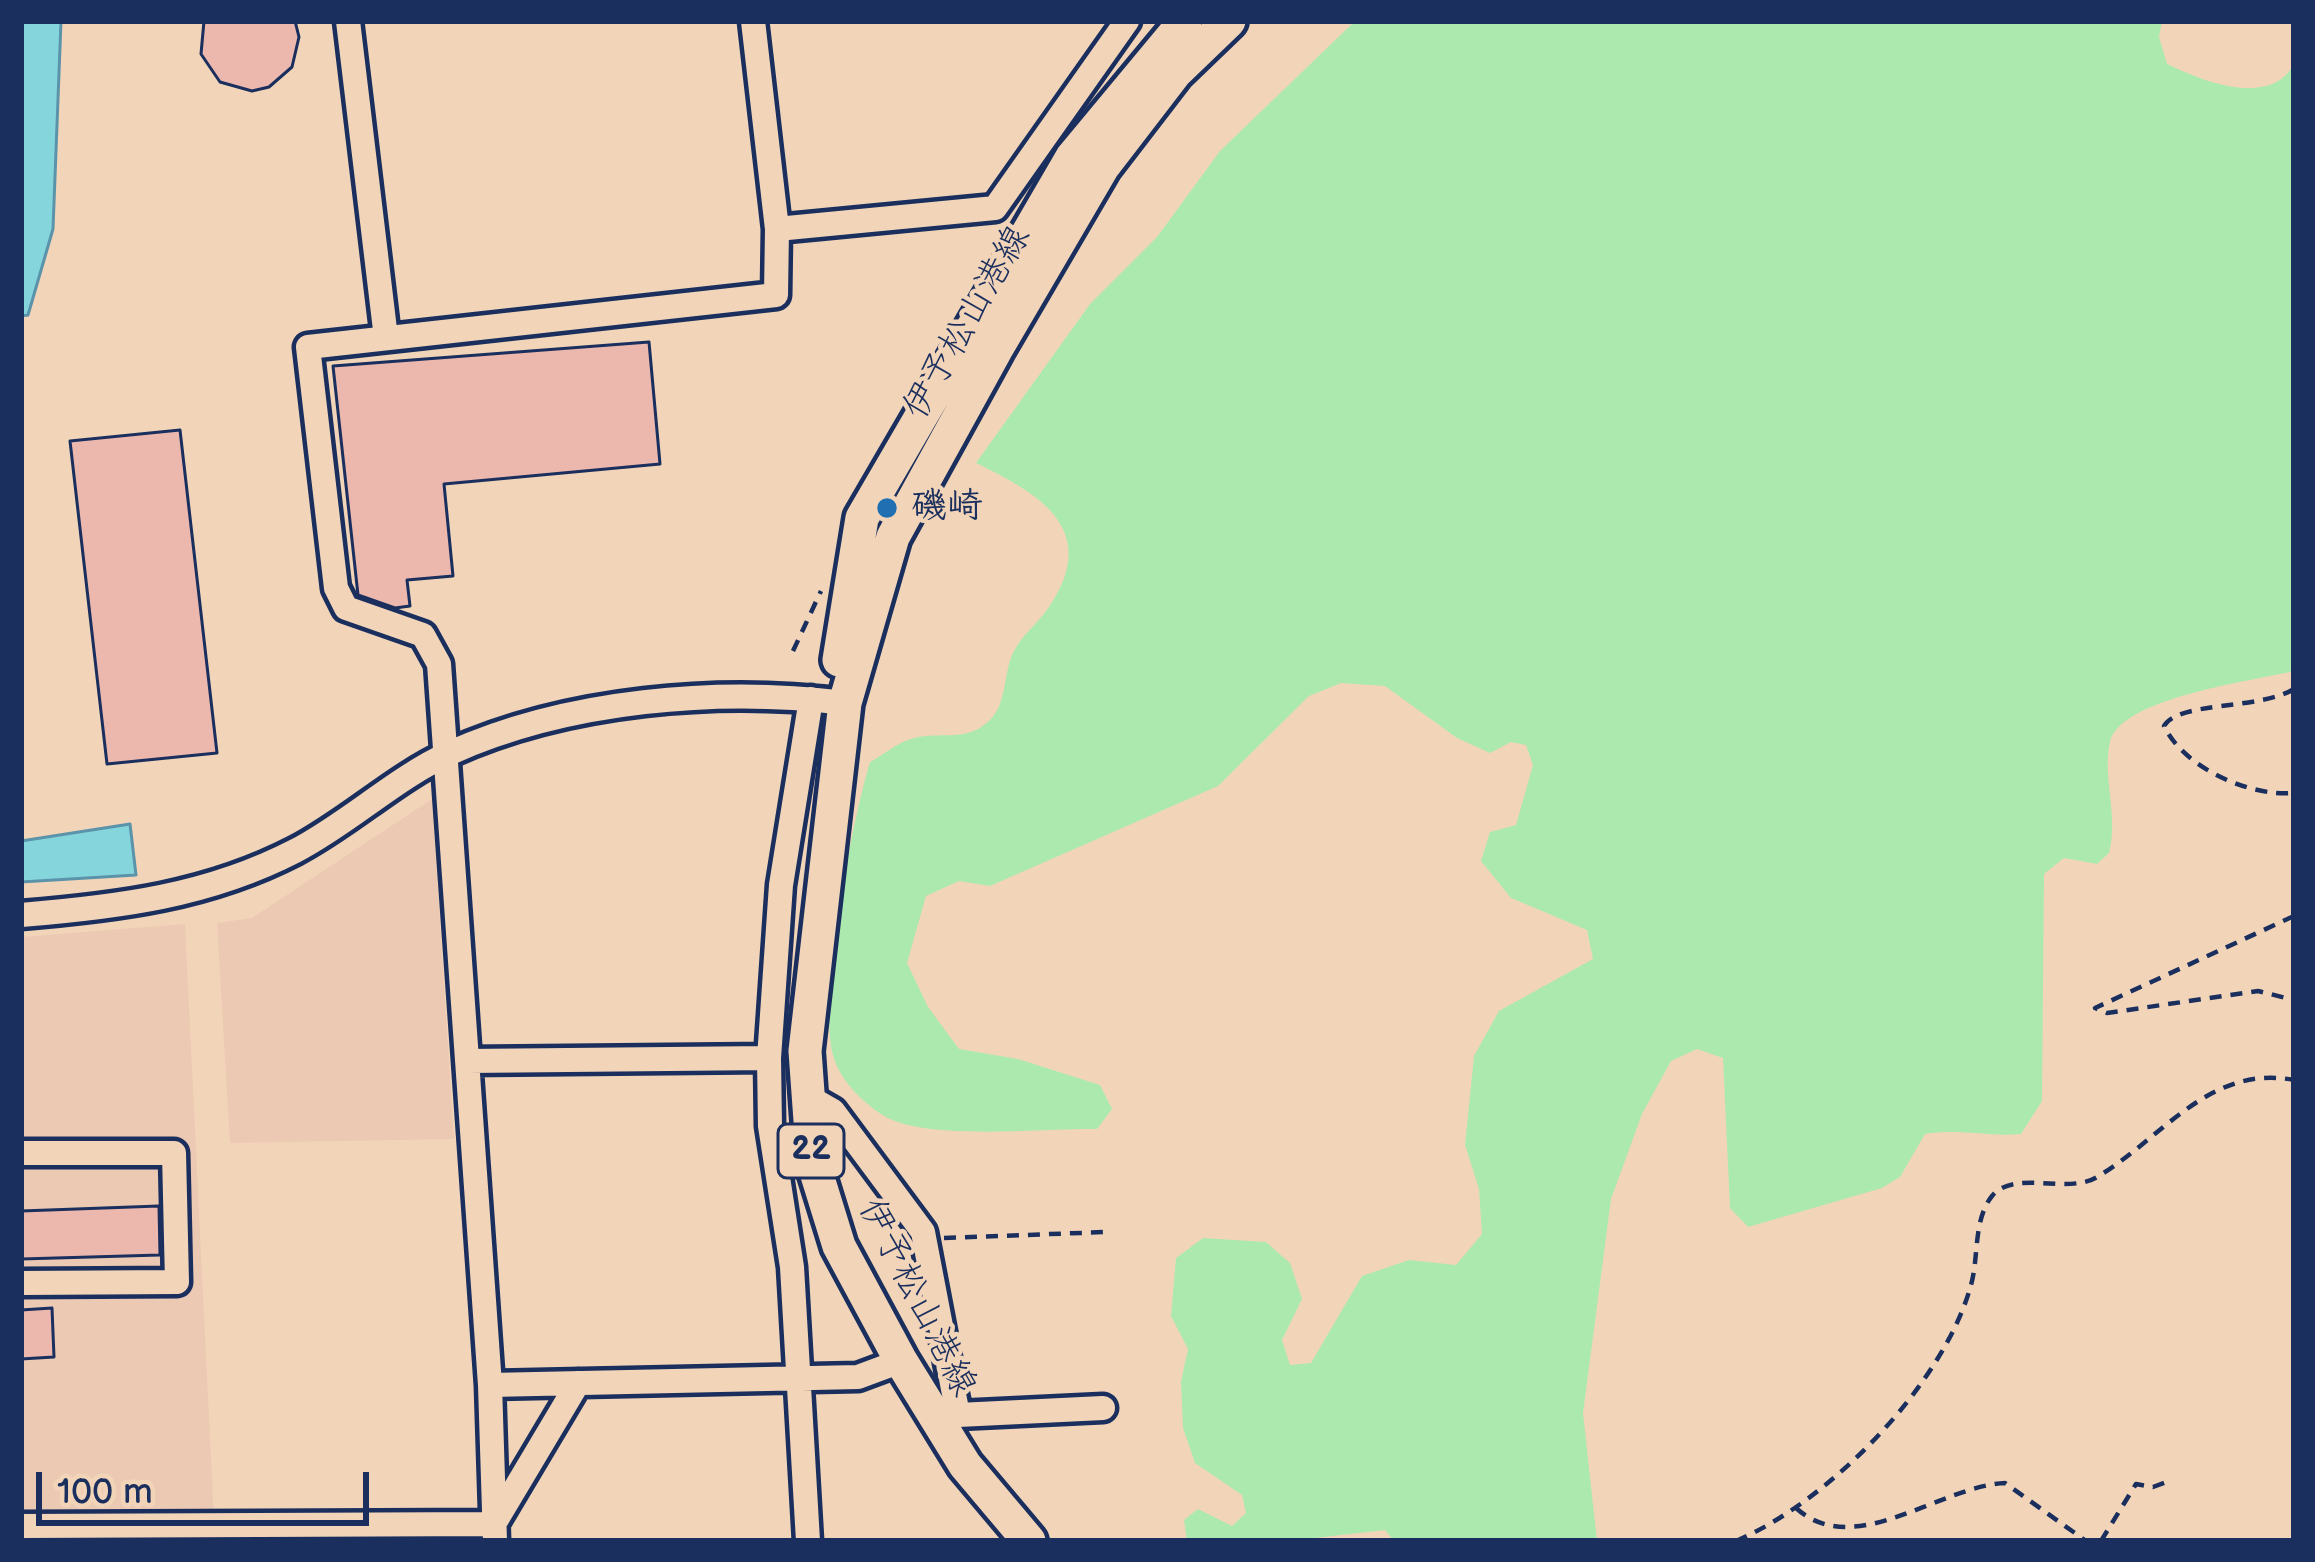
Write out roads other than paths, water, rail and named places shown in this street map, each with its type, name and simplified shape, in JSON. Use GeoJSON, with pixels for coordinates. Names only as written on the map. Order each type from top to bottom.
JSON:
{"type":"FeatureCollection","features":[{"type":"Feature","properties":{"kind":"main road","name":"伊予松山港線"},"geometry":{"type":"LineString","coordinates":[[845,703],[837,669],[862,518],[1072,157],[1185,21]]}},
{"type":"Feature","properties":{"kind":"main road","name":"伊予松山港線"},"geometry":{"type":"LineString","coordinates":[[1029,1541],[989,1498],[948,1421],[901,1361],[839,1246],[824,1204],[805,1095],[805,1051],[845,703],[893,537],[996,350],[1103,167],[1176,72],[1229,21]]}},
{"type":"Feature","properties":{"kind":"street"},"geometry":{"type":"LineString","coordinates":[[348,21],[386,338]]}},
{"type":"Feature","properties":{"kind":"street"},"geometry":{"type":"LineString","coordinates":[[494,1532],[490,1385],[448,754],[434,647],[423,635],[346,608],[335,588],[308,347],[776,295],[777,230],[753,21]]}},
{"type":"Feature","properties":{"kind":"street"},"geometry":{"type":"LineString","coordinates":[[777,230],[994,208],[1127,21]]}},
{"type":"Feature","properties":{"kind":"street"},"geometry":{"type":"LineString","coordinates":[[21,915],[136,905],[218,884],[296,850],[448,754],[558,714],[629,704],[811,698],[845,703]]}},
{"type":"Feature","properties":{"kind":"street"},"geometry":{"type":"LineString","coordinates":[[808,1541],[790,1246],[770,1126],[769,1058],[782,885],[811,698]]}},
{"type":"Feature","properties":{"kind":"street"},"geometry":{"type":"LineString","coordinates":[[467,1061],[769,1058]]}},
{"type":"Feature","properties":{"kind":"street"},"geometry":{"type":"LineString","coordinates":[[805,1095],[833,1111],[926,1239],[948,1421],[1103,1408]]}},
{"type":"Feature","properties":{"kind":"street"},"geometry":{"type":"LineString","coordinates":[[21,1153],[174,1153],[177,1282],[21,1283]]}},
{"type":"Feature","properties":{"kind":"street"},"geometry":{"type":"LineString","coordinates":[[490,1385],[874,1374],[901,1361]]}},
{"type":"Feature","properties":{"kind":"street"},"geometry":{"type":"LineString","coordinates":[[494,1532],[578,1383]]}},
{"type":"Feature","properties":{"kind":"street"},"geometry":{"type":"LineString","coordinates":[[21,1526],[72,1533],[494,1532]]}},
{"type":"Feature","properties":{"kind":"water"},"geometry":{"type":"Polygon","coordinates":[[[21,21],[61,21],[53,229],[28,315],[21,316],[21,21]]]}},
{"type":"Feature","properties":{"kind":"water"},"geometry":{"type":"Polygon","coordinates":[[[130,824],[136,875],[21,882],[21,841],[130,824]]]}},
{"type":"Feature","properties":{"kind":"place","name":"磯崎"},"geometry":{"type":"Point","coordinates":[887,508]}}]}
